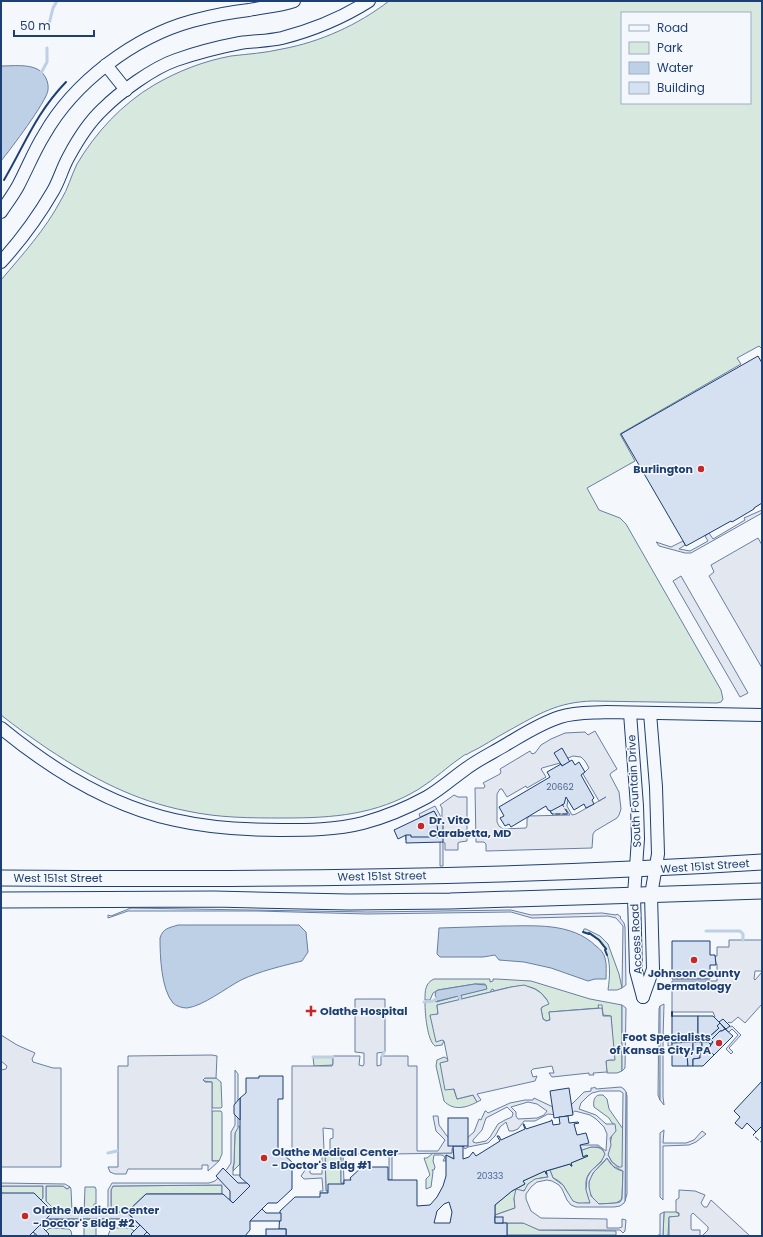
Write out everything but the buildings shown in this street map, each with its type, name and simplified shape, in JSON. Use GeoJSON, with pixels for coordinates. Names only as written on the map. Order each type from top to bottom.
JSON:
{"type":"FeatureCollection","features":[{"type":"Feature","properties":{"kind":"main road","name":"West 151st Street"},"geometry":{"type":"LineString","coordinates":[[1,878],[238,878],[519,874],[636,870],[762,862]]}},
{"type":"Feature","properties":{"kind":"main road","name":"West 151st Street"},"geometry":{"type":"LineString","coordinates":[[1,900],[214,899],[427,902],[634,894],[762,891]]}},
{"type":"Feature","properties":{"kind":"street"},"geometry":{"type":"LineString","coordinates":[[1,212],[17,188],[44,134],[53,120],[88,79],[106,65],[137,44],[172,28],[211,16],[249,9],[269,8],[294,1]]}},
{"type":"Feature","properties":{"kind":"street"},"geometry":{"type":"LineString","coordinates":[[1,262],[23,237],[41,211],[68,158],[87,128],[102,109],[126,90],[149,74],[174,61],[240,43],[282,38],[347,15],[367,2]]}},
{"type":"Feature","properties":{"kind":"street"},"geometry":{"type":"LineString","coordinates":[[106,65],[126,90]]}},
{"type":"Feature","properties":{"kind":"street"},"geometry":{"type":"LineString","coordinates":[[1,728],[15,740],[82,785],[114,800],[152,814],[174,820],[214,827],[300,830],[362,824],[394,812],[429,796],[469,766],[535,728],[560,717],[586,713],[762,715]]}},
{"type":"Feature","properties":{"kind":"street","name":"South Fountain Drive"},"geometry":{"type":"LineString","coordinates":[[630,713],[637,806],[638,839],[636,870]]}},
{"type":"Feature","properties":{"kind":"street","name":"South Fountain Drive"},"geometry":{"type":"LineString","coordinates":[[650,713],[656,787],[658,839],[656,868]]}},
{"type":"Feature","properties":{"kind":"street","name":"Access Road"},"geometry":{"type":"LineString","coordinates":[[636,870],[634,894],[636,971],[643,997],[653,969],[651,894],[656,868]]}},
{"type":"Feature","properties":{"kind":"green space"},"geometry":{"type":"Polygon","coordinates":[[[389,1],[762,1],[762,349],[759,346],[737,358],[741,364],[620,434],[635,461],[587,488],[599,510],[620,518],[626,524],[721,690],[723,699],[721,702],[717,703],[593,701],[558,706],[529,719],[464,755],[425,785],[403,798],[370,810],[337,816],[247,818],[211,815],[168,807],[132,795],[81,770],[48,749],[1,715],[1,280],[48,222],[68,187],[77,164],[84,152],[101,130],[121,110],[142,93],[172,75],[191,67],[231,56],[296,46],[324,37],[365,18],[389,1]]]}},
{"type":"Feature","properties":{"kind":"green space"},"geometry":{"type":"Polygon","coordinates":[[[584,929],[600,936],[608,944],[619,974],[622,988],[617,990],[608,990],[610,969],[605,950],[607,949],[600,940],[589,932],[589,934],[583,932],[584,929]]]}},
{"type":"Feature","properties":{"kind":"green space"},"geometry":{"type":"Polygon","coordinates":[[[434,979],[490,979],[490,982],[493,981],[493,979],[531,981],[590,999],[622,1005],[622,1071],[617,1073],[607,1073],[606,1061],[614,1060],[611,1016],[603,1015],[602,1005],[598,1005],[599,1008],[549,1012],[550,1019],[547,1021],[543,1019],[541,1009],[547,1000],[536,989],[516,986],[494,991],[493,989],[491,992],[462,999],[461,995],[486,989],[485,984],[475,984],[438,990],[433,993],[430,1000],[425,1000],[425,990],[427,985],[434,979]]]}},
{"type":"Feature","properties":{"kind":"green space"},"geometry":{"type":"Polygon","coordinates":[[[458,996],[459,1000],[437,1005],[438,1014],[430,1016],[442,1040],[444,1041],[442,1045],[435,1046],[432,1043],[428,1032],[425,1003],[435,1000],[436,1002],[458,996]]]}},
{"type":"Feature","properties":{"kind":"green space"},"geometry":{"type":"Polygon","coordinates":[[[660,1006],[661,1009],[660,1100],[658,1095],[660,1006]]]}},
{"type":"Feature","properties":{"kind":"green space"},"geometry":{"type":"Polygon","coordinates":[[[313,1057],[333,1057],[333,1065],[314,1066],[313,1057]]]}},
{"type":"Feature","properties":{"kind":"green space"},"geometry":{"type":"Polygon","coordinates":[[[444,1057],[448,1059],[448,1061],[440,1064],[454,1090],[457,1099],[473,1095],[477,1102],[460,1108],[451,1106],[444,1101],[436,1066],[437,1060],[444,1057]]]}},
{"type":"Feature","properties":{"kind":"green space"},"geometry":{"type":"Polygon","coordinates":[[[216,1078],[221,1082],[221,1108],[212,1107],[212,1082],[204,1081],[203,1079],[216,1078]]]}},
{"type":"Feature","properties":{"kind":"green space"},"geometry":{"type":"Polygon","coordinates":[[[626,1092],[627,1194],[625,1201],[626,1092]]]}},
{"type":"Feature","properties":{"kind":"green space"},"geometry":{"type":"Polygon","coordinates":[[[599,1095],[603,1095],[607,1099],[609,1109],[623,1129],[623,1167],[620,1168],[612,1162],[608,1155],[614,1124],[609,1118],[594,1107],[594,1100],[599,1095]]]}},
{"type":"Feature","properties":{"kind":"green space"},"geometry":{"type":"Polygon","coordinates":[[[213,1111],[221,1111],[222,1113],[222,1154],[219,1161],[212,1161],[213,1111]]]}},
{"type":"Feature","properties":{"kind":"green space"},"geometry":{"type":"Polygon","coordinates":[[[238,1126],[240,1127],[240,1164],[233,1171],[235,1133],[238,1126]]]}},
{"type":"Feature","properties":{"kind":"green space"},"geometry":{"type":"Polygon","coordinates":[[[453,1147],[454,1159],[446,1155],[446,1161],[443,1161],[445,1157],[442,1155],[434,1155],[433,1161],[435,1167],[434,1170],[432,1170],[431,1187],[426,1189],[426,1179],[430,1175],[424,1158],[427,1158],[433,1153],[452,1153],[453,1147]]]}},
{"type":"Feature","properties":{"kind":"green space"},"geometry":{"type":"Polygon","coordinates":[[[591,1147],[600,1148],[605,1154],[602,1161],[587,1177],[586,1189],[590,1202],[576,1203],[570,1199],[562,1184],[553,1178],[550,1170],[570,1164],[572,1166],[571,1163],[588,1156],[583,1157],[582,1150],[591,1147]]]}},
{"type":"Feature","properties":{"kind":"green space"},"geometry":{"type":"Polygon","coordinates":[[[325,1154],[341,1154],[341,1183],[344,1183],[328,1191],[326,1191],[325,1154]]]}},
{"type":"Feature","properties":{"kind":"green space"},"geometry":{"type":"Polygon","coordinates":[[[607,1158],[613,1166],[623,1171],[622,1197],[621,1200],[616,1203],[599,1204],[590,1193],[589,1181],[594,1172],[607,1158]]]}},
{"type":"Feature","properties":{"kind":"green space"},"geometry":{"type":"Polygon","coordinates":[[[545,1171],[548,1177],[540,1178],[514,1198],[515,1208],[495,1215],[495,1205],[512,1191],[525,1184],[523,1181],[545,1171]]]}},
{"type":"Feature","properties":{"kind":"green space"},"geometry":{"type":"Polygon","coordinates":[[[222,1185],[222,1194],[146,1194],[127,1212],[111,1214],[111,1190],[113,1186],[222,1185]]]}},
{"type":"Feature","properties":{"kind":"green space"},"geometry":{"type":"Polygon","coordinates":[[[1,1186],[43,1186],[43,1199],[41,1200],[1,1193],[1,1186]]]}},
{"type":"Feature","properties":{"kind":"green space"},"geometry":{"type":"Polygon","coordinates":[[[46,1186],[63,1186],[67,1189],[70,1187],[72,1211],[69,1211],[68,1215],[64,1219],[48,1220],[46,1186]]]}},
{"type":"Feature","properties":{"kind":"green space"},"geometry":{"type":"Polygon","coordinates":[[[85,1187],[95,1187],[96,1189],[94,1214],[84,1214],[85,1187]]]}},
{"type":"Feature","properties":{"kind":"green space"},"geometry":{"type":"Polygon","coordinates":[[[664,1212],[676,1212],[679,1214],[678,1217],[669,1217],[668,1236],[663,1236],[664,1212]]]}},
{"type":"Feature","properties":{"kind":"green space"},"geometry":{"type":"Polygon","coordinates":[[[84,1218],[96,1218],[96,1236],[84,1236],[84,1218]]]}},
{"type":"Feature","properties":{"kind":"green space"},"geometry":{"type":"Polygon","coordinates":[[[507,1223],[525,1223],[539,1230],[616,1231],[616,1235],[507,1235],[507,1223]]]}},
{"type":"Feature","properties":{"kind":"green space"},"geometry":{"type":"Polygon","coordinates":[[[115,1228],[130,1228],[137,1233],[134,1236],[108,1236],[110,1230],[115,1228]]]}},
{"type":"Feature","properties":{"kind":"green space"},"geometry":{"type":"Polygon","coordinates":[[[48,1229],[69,1229],[72,1236],[41,1236],[48,1229]]]}},
{"type":"Feature","properties":{"kind":"shaded area"},"geometry":{"type":"Polygon","coordinates":[[[762,510],[762,513],[691,553],[685,553],[659,546],[656,542],[671,547],[683,541],[685,545],[679,549],[690,551],[708,541],[705,536],[709,533],[713,539],[745,520],[744,518],[762,510]]]}},
{"type":"Feature","properties":{"kind":"shaded area"},"geometry":{"type":"Polygon","coordinates":[[[758,538],[762,545],[762,668],[709,576],[714,572],[711,565],[758,538]]]}},
{"type":"Feature","properties":{"kind":"shaded area"},"geometry":{"type":"Polygon","coordinates":[[[681,576],[748,693],[740,697],[673,581],[681,576]]]}},
{"type":"Feature","properties":{"kind":"shaded area"},"geometry":{"type":"Polygon","coordinates":[[[595,731],[617,769],[610,775],[619,792],[621,809],[617,818],[595,831],[593,834],[592,848],[486,851],[486,844],[484,842],[476,842],[475,788],[484,788],[485,786],[483,783],[500,774],[500,769],[530,751],[532,754],[535,753],[541,745],[551,739],[565,733],[585,732],[588,735],[595,731]],[[573,756],[568,758],[562,766],[560,763],[542,768],[541,769],[546,777],[507,797],[502,789],[500,789],[497,794],[497,822],[503,829],[526,828],[527,818],[529,816],[570,815],[566,809],[568,814],[552,814],[550,811],[566,797],[568,799],[567,806],[572,815],[599,801],[583,774],[589,768],[581,757],[573,756]]]}},
{"type":"Feature","properties":{"kind":"shaded area"},"geometry":{"type":"Polygon","coordinates":[[[454,795],[458,797],[467,797],[467,841],[458,843],[458,850],[445,850],[445,843],[443,842],[443,866],[440,866],[440,822],[437,822],[439,820],[434,811],[420,817],[419,814],[435,806],[442,819],[442,808],[440,805],[454,795]]]}},
{"type":"Feature","properties":{"kind":"shaded area"},"geometry":{"type":"Polygon","coordinates":[[[131,908],[368,912],[511,910],[531,915],[617,914],[621,917],[620,918],[625,927],[626,985],[622,988],[623,926],[616,918],[608,916],[532,918],[511,912],[367,914],[257,911],[128,911],[108,918],[108,915],[111,916],[131,908]]]}},
{"type":"Feature","properties":{"kind":"shaded area"},"geometry":{"type":"Polygon","coordinates":[[[729,940],[762,940],[762,971],[755,971],[754,979],[755,980],[762,972],[762,1004],[745,1023],[738,1017],[731,1023],[729,1022],[727,1024],[730,1027],[732,1026],[741,1035],[729,1048],[733,1052],[731,1054],[726,1049],[738,1035],[732,1029],[729,1032],[714,1018],[713,1012],[672,1012],[672,981],[717,981],[717,964],[715,956],[717,956],[717,947],[729,947],[729,940]]]}},
{"type":"Feature","properties":{"kind":"shaded area"},"geometry":{"type":"Polygon","coordinates":[[[524,985],[535,989],[547,1000],[549,1004],[541,1009],[543,1019],[546,1021],[550,1020],[549,1012],[602,1008],[603,1016],[611,1016],[615,1060],[606,1061],[607,1072],[593,1073],[594,1075],[589,1075],[589,1073],[552,1077],[549,1073],[554,1073],[552,1066],[533,1069],[531,1071],[533,1077],[537,1076],[535,1081],[477,1094],[481,1100],[477,1102],[473,1095],[457,1099],[454,1089],[445,1090],[440,1063],[448,1061],[444,1041],[442,1040],[436,1042],[430,1015],[438,1014],[437,1005],[524,985]]]}},
{"type":"Feature","properties":{"kind":"shaded area"},"geometry":{"type":"Polygon","coordinates":[[[355,999],[385,999],[385,1052],[377,1053],[377,1066],[381,1065],[381,1056],[408,1056],[408,1066],[417,1066],[417,1151],[438,1151],[445,1140],[436,1131],[433,1116],[438,1116],[439,1125],[450,1138],[467,1138],[474,1132],[479,1119],[481,1120],[485,1111],[488,1113],[510,1103],[533,1100],[534,1098],[553,1107],[571,1105],[584,1092],[591,1091],[591,1088],[621,1087],[626,1092],[624,1203],[620,1206],[614,1207],[576,1207],[571,1205],[567,1200],[559,1185],[547,1180],[537,1182],[531,1187],[526,1194],[526,1199],[531,1211],[541,1218],[607,1219],[607,1228],[622,1227],[622,1219],[626,1220],[625,1231],[623,1233],[620,1230],[539,1230],[523,1223],[495,1223],[495,1215],[515,1208],[514,1198],[516,1189],[524,1191],[528,1184],[535,1179],[548,1177],[546,1171],[550,1170],[553,1178],[563,1185],[573,1201],[578,1203],[590,1203],[586,1190],[587,1178],[591,1171],[601,1162],[605,1154],[599,1147],[591,1147],[582,1150],[580,1145],[598,1145],[606,1151],[607,1134],[604,1127],[596,1119],[590,1115],[575,1111],[568,1116],[559,1117],[557,1115],[548,1114],[535,1121],[524,1121],[518,1129],[513,1131],[509,1131],[506,1122],[500,1127],[495,1136],[488,1143],[465,1149],[463,1146],[454,1146],[452,1153],[392,1154],[392,1180],[389,1180],[389,1154],[343,1154],[344,1183],[341,1183],[341,1154],[325,1154],[326,1191],[328,1191],[328,1193],[320,1193],[320,1191],[323,1191],[322,1178],[304,1179],[301,1176],[306,1169],[306,1166],[310,1166],[310,1173],[312,1174],[322,1174],[322,1154],[284,1155],[278,1150],[292,1150],[292,1066],[332,1066],[333,1056],[360,1056],[359,1065],[363,1066],[364,1053],[355,1052],[355,999]],[[600,1091],[592,1093],[581,1103],[579,1109],[596,1115],[606,1124],[615,1124],[616,1131],[610,1138],[611,1145],[608,1155],[612,1162],[618,1167],[622,1167],[623,1093],[620,1091],[600,1091]],[[528,1102],[511,1107],[516,1112],[518,1119],[537,1118],[544,1115],[547,1111],[537,1104],[528,1102]],[[507,1107],[486,1118],[482,1130],[473,1142],[476,1143],[486,1141],[498,1124],[512,1117],[513,1113],[507,1107]],[[323,1128],[324,1150],[330,1150],[330,1139],[333,1138],[333,1129],[323,1128]],[[607,1158],[593,1173],[589,1182],[591,1196],[599,1204],[616,1203],[620,1202],[622,1199],[623,1171],[613,1166],[607,1158]]]}},
{"type":"Feature","properties":{"kind":"shaded area"},"geometry":{"type":"Polygon","coordinates":[[[664,1004],[663,1039],[668,1039],[668,1036],[672,1036],[672,1046],[668,1046],[668,1041],[663,1041],[664,1105],[660,1100],[660,1006],[664,1004]]]}},
{"type":"Feature","properties":{"kind":"shaded area"},"geometry":{"type":"Polygon","coordinates":[[[622,1005],[626,1008],[625,1068],[622,1071],[622,1005]]]}},
{"type":"Feature","properties":{"kind":"shaded area"},"geometry":{"type":"Polygon","coordinates":[[[1,1035],[17,1045],[35,1053],[32,1059],[33,1062],[53,1068],[61,1068],[61,1167],[1,1167],[1,1070],[6,1069],[7,1066],[1,1061],[1,1035]]]}},
{"type":"Feature","properties":{"kind":"shaded area"},"geometry":{"type":"Polygon","coordinates":[[[128,1056],[217,1056],[216,1078],[205,1078],[203,1080],[205,1082],[212,1082],[212,1161],[219,1161],[208,1171],[208,1165],[202,1165],[202,1169],[128,1169],[126,1174],[115,1174],[110,1172],[108,1167],[118,1167],[118,1066],[128,1066],[128,1056]]]}},
{"type":"Feature","properties":{"kind":"shaded area"},"geometry":{"type":"Polygon","coordinates":[[[235,1070],[238,1074],[238,1128],[235,1133],[233,1175],[240,1175],[250,1186],[233,1203],[222,1194],[222,1185],[113,1186],[111,1190],[111,1214],[128,1214],[151,1236],[146,1236],[127,1217],[108,1217],[108,1190],[112,1183],[209,1183],[215,1181],[227,1169],[231,1163],[231,1132],[235,1125],[235,1070]]]}},
{"type":"Feature","properties":{"kind":"shaded area"},"geometry":{"type":"Polygon","coordinates":[[[664,1130],[663,1143],[686,1143],[694,1140],[702,1131],[706,1134],[696,1142],[689,1145],[663,1146],[663,1200],[660,1197],[660,1133],[664,1130]]]}},
{"type":"Feature","properties":{"kind":"shaded area"},"geometry":{"type":"Polygon","coordinates":[[[1,1183],[65,1184],[70,1187],[67,1189],[63,1186],[46,1186],[46,1201],[57,1212],[49,1220],[64,1219],[68,1215],[68,1211],[72,1211],[72,1215],[63,1222],[46,1224],[33,1236],[29,1236],[53,1212],[41,1200],[43,1198],[43,1186],[1,1186],[1,1183]]]}},
{"type":"Feature","properties":{"kind":"shaded area"},"geometry":{"type":"Polygon","coordinates":[[[679,1190],[695,1191],[705,1195],[701,1203],[704,1207],[707,1207],[711,1200],[750,1236],[705,1236],[703,1235],[708,1230],[708,1227],[693,1213],[691,1215],[691,1229],[700,1230],[700,1236],[663,1236],[669,1235],[669,1217],[679,1216],[679,1213],[676,1212],[676,1200],[679,1198],[679,1190]]]}},
{"type":"Feature","properties":{"kind":"shaded area"},"geometry":{"type":"Polygon","coordinates":[[[664,1212],[663,1236],[658,1235],[660,1235],[660,1214],[664,1212]]]}},
{"type":"Feature","properties":{"kind":"water"},"geometry":{"type":"Polygon","coordinates":[[[1,66],[24,66],[37,69],[44,75],[47,81],[48,90],[42,104],[20,137],[1,161],[1,66]]]}},
{"type":"Feature","properties":{"kind":"water"},"geometry":{"type":"Polygon","coordinates":[[[178,925],[299,925],[306,932],[308,952],[302,961],[248,977],[200,1004],[193,1007],[183,1008],[174,1004],[169,997],[162,972],[160,953],[160,938],[163,932],[178,925]]]}},
{"type":"Feature","properties":{"kind":"water"},"geometry":{"type":"Polygon","coordinates":[[[503,926],[552,927],[564,929],[586,938],[604,954],[606,963],[606,979],[595,979],[588,981],[551,968],[524,962],[499,960],[495,955],[483,957],[440,957],[437,954],[439,928],[503,926]]]}},
{"type":"Feature","properties":{"kind":"water"},"geometry":{"type":"Polygon","coordinates":[[[475,984],[486,985],[487,989],[438,1001],[435,995],[436,991],[438,990],[475,984]]]}},
{"type":"Feature","properties":{"kind":"waterway"},"geometry":{"type":"LineString","coordinates":[[49,24],[53,8],[57,1]]}},
{"type":"Feature","properties":{"kind":"waterway"},"geometry":{"type":"LineString","coordinates":[[40,75],[47,62],[47,48]]}},
{"type":"Feature","properties":{"kind":"waterway"},"geometry":{"type":"LineString","coordinates":[[706,931],[740,931],[743,934],[743,940]]}},
{"type":"Feature","properties":{"kind":"waterway"},"geometry":{"type":"LineString","coordinates":[[459,995],[460,999]]}},
{"type":"Feature","properties":{"kind":"waterway"},"geometry":{"type":"LineString","coordinates":[[424,1002],[433,1001],[438,998]]}},
{"type":"Feature","properties":{"kind":"waterway"},"geometry":{"type":"LineString","coordinates":[[382,1056],[384,1052]]}},
{"type":"Feature","properties":{"kind":"waterway"},"geometry":{"type":"LineString","coordinates":[[313,1057],[333,1057]]}},
{"type":"Feature","properties":{"kind":"waterway"},"geometry":{"type":"LineString","coordinates":[[108,1153],[117,1151]]}},
{"type":"Feature","properties":{"kind":"fence"},"geometry":{"type":"LineString","coordinates":[[550,811],[552,814],[568,814],[562,804]]}},
{"type":"Feature","properties":{"kind":"fence"},"geometry":{"type":"LineString","coordinates":[[756,1132],[753,1135],[762,1143]]}},
{"type":"Feature","properties":{"kind":"wall"},"geometry":{"type":"LineString","coordinates":[[4,180],[39,117],[66,82]]}},
{"type":"Feature","properties":{"kind":"wall"},"geometry":{"type":"LineString","coordinates":[[583,932],[589,933],[599,940],[606,949],[607,955]]}},
{"type":"Feature","properties":{"kind":"place","name":"Burlington"},"geometry":{"type":"Point","coordinates":[701,469]}},
{"type":"Feature","properties":{"kind":"place","name":"Dr. Vito Carabetta, MD"},"geometry":{"type":"Point","coordinates":[421,826]}},
{"type":"Feature","properties":{"kind":"place","name":"Johnson County Dermatology"},"geometry":{"type":"Point","coordinates":[694,960]}},
{"type":"Feature","properties":{"kind":"place","name":"Olathe Hospital"},"geometry":{"type":"Point","coordinates":[311,1011]}},
{"type":"Feature","properties":{"kind":"place","name":"Foot Specialists of Kansas City, PA"},"geometry":{"type":"Point","coordinates":[719,1043]}},
{"type":"Feature","properties":{"kind":"place","name":"Olathe Medical Center - Doctor's Bldg #1"},"geometry":{"type":"Point","coordinates":[264,1158]}},
{"type":"Feature","properties":{"kind":"place","name":"Olathe Medical Center - Doctor's Bldg #2"},"geometry":{"type":"Point","coordinates":[25,1216]}}]}
